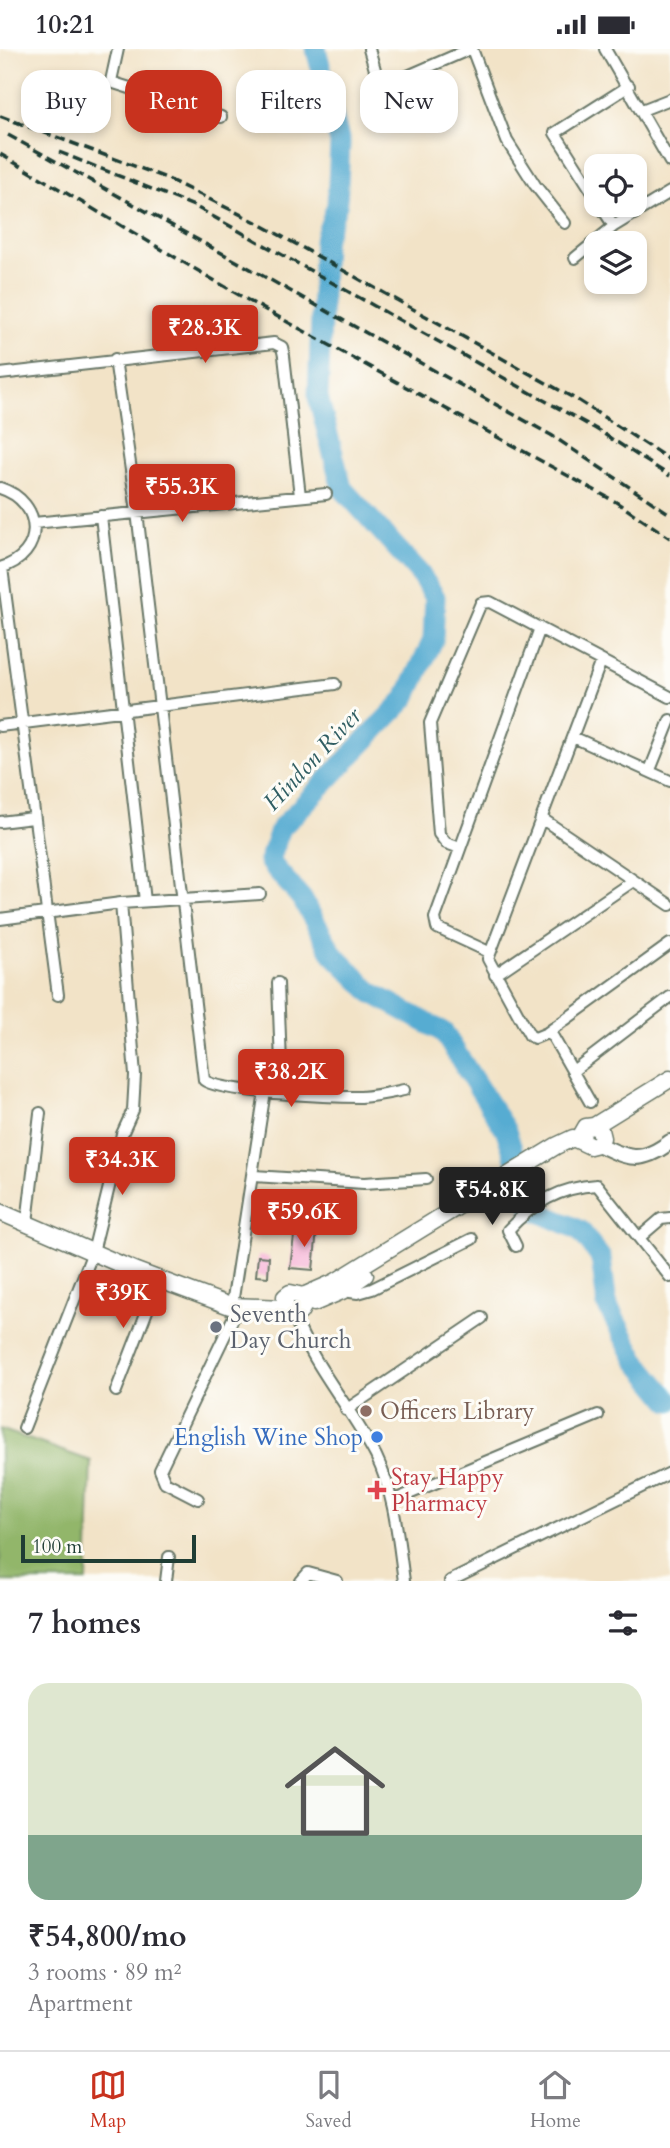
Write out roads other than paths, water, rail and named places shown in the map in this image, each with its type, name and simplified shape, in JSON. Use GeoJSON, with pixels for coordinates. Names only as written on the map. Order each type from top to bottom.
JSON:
{"type":"FeatureCollection","features":[{"type":"Feature","properties":{"kind":"highway"},"geometry":{"type":"LineString","coordinates":[[590,1143],[583,1130],[594,1126],[670,1079]]}},
{"type":"Feature","properties":{"kind":"highway"},"geometry":{"type":"LineString","coordinates":[[294,1304],[449,1214],[556,1146],[573,1139],[590,1143]]}},
{"type":"Feature","properties":{"kind":"highway"},"geometry":{"type":"LineString","coordinates":[[0,1212],[159,1280],[235,1303],[294,1304],[342,1291],[396,1252],[412,1235]]}},
{"type":"Feature","properties":{"kind":"main road"},"geometry":{"type":"LineString","coordinates":[[590,1143],[640,1159],[655,1153],[670,1142]]}},
{"type":"Feature","properties":{"kind":"street"},"geometry":{"type":"LineString","coordinates":[[118,49],[111,81],[125,86]]}},
{"type":"Feature","properties":{"kind":"street"},"geometry":{"type":"LineString","coordinates":[[369,49],[379,80],[387,85],[471,49],[507,141],[535,185],[565,223]]}},
{"type":"Feature","properties":{"kind":"street"},"geometry":{"type":"LineString","coordinates":[[605,49],[629,86],[670,162]]}},
{"type":"Feature","properties":{"kind":"street"},"geometry":{"type":"LineString","coordinates":[[584,178],[555,132],[629,86]]}},
{"type":"Feature","properties":{"kind":"street"},"geometry":{"type":"LineString","coordinates":[[642,110],[670,99]]}},
{"type":"Feature","properties":{"kind":"street"},"geometry":{"type":"LineString","coordinates":[[575,258],[614,226],[670,192]]}},
{"type":"Feature","properties":{"kind":"street"},"geometry":{"type":"LineString","coordinates":[[608,217],[614,226]]}},
{"type":"Feature","properties":{"kind":"street"},"geometry":{"type":"LineString","coordinates":[[0,374],[263,342],[282,347],[300,496]]}},
{"type":"Feature","properties":{"kind":"street"},"geometry":{"type":"LineString","coordinates":[[115,359],[137,512],[204,1080],[221,1086],[265,1091],[362,1097],[404,1090]]}},
{"type":"Feature","properties":{"kind":"street"},"geometry":{"type":"LineString","coordinates":[[0,488],[23,500],[34,523],[30,546],[23,556],[1,568],[58,995]]}},
{"type":"Feature","properties":{"kind":"street"},"geometry":{"type":"LineString","coordinates":[[34,523],[326,494]]}},
{"type":"Feature","properties":{"kind":"street"},"geometry":{"type":"LineString","coordinates":[[101,516],[145,901]]}},
{"type":"Feature","properties":{"kind":"street"},"geometry":{"type":"LineString","coordinates":[[460,848],[446,843],[439,834],[429,736],[432,713],[481,603],[490,602],[670,697]]}},
{"type":"Feature","properties":{"kind":"street"},"geometry":{"type":"LineString","coordinates":[[489,952],[435,924],[540,628]]}},
{"type":"Feature","properties":{"kind":"street"},"geometry":{"type":"LineString","coordinates":[[601,661],[489,952],[489,964],[530,1036],[535,1038],[547,1033],[670,944]]}},
{"type":"Feature","properties":{"kind":"street"},"geometry":{"type":"LineString","coordinates":[[0,726],[335,684]]}},
{"type":"Feature","properties":{"kind":"street"},"geometry":{"type":"LineString","coordinates":[[650,770],[670,720]]}},
{"type":"Feature","properties":{"kind":"street"},"geometry":{"type":"LineString","coordinates":[[573,737],[670,781]]}},
{"type":"Feature","properties":{"kind":"street"},"geometry":{"type":"LineString","coordinates":[[0,823],[33,818]]}},
{"type":"Feature","properties":{"kind":"street"},"geometry":{"type":"LineString","coordinates":[[541,818],[670,905]]}},
{"type":"Feature","properties":{"kind":"street"},"geometry":{"type":"LineString","coordinates":[[495,975],[633,881]]}},
{"type":"Feature","properties":{"kind":"street"},"geometry":{"type":"LineString","coordinates":[[0,919],[182,897],[260,894]]}},
{"type":"Feature","properties":{"kind":"street"},"geometry":{"type":"LineString","coordinates":[[24,1428],[93,1252],[122,1134],[133,1110],[135,1092],[121,903]]}},
{"type":"Feature","properties":{"kind":"street"},"geometry":{"type":"LineString","coordinates":[[278,983],[282,1092]]}},
{"type":"Feature","properties":{"kind":"street"},"geometry":{"type":"LineString","coordinates":[[573,1071],[670,997]]}},
{"type":"Feature","properties":{"kind":"street"},"geometry":{"type":"LineString","coordinates":[[547,1033],[590,1102]]}},
{"type":"Feature","properties":{"kind":"street"},"geometry":{"type":"LineString","coordinates":[[198,1499],[165,1482],[160,1470],[235,1303],[265,1091]]}},
{"type":"Feature","properties":{"kind":"street"},"geometry":{"type":"LineString","coordinates":[[27,1223],[40,1113]]}},
{"type":"Feature","properties":{"kind":"street"},"geometry":{"type":"LineString","coordinates":[[254,1176],[364,1183],[426,1179]]}},
{"type":"Feature","properties":{"kind":"street"},"geometry":{"type":"LineString","coordinates":[[516,1246],[508,1230],[522,1216],[547,1198],[570,1187],[597,1185],[640,1237],[666,1263],[670,1277]]}},
{"type":"Feature","properties":{"kind":"street"},"geometry":{"type":"LineString","coordinates":[[640,1237],[661,1219],[670,1218]]}},
{"type":"Feature","properties":{"kind":"street"},"geometry":{"type":"LineString","coordinates":[[342,1291],[358,1293],[372,1289],[472,1238]]}},
{"type":"Feature","properties":{"kind":"street"},"geometry":{"type":"LineString","coordinates":[[117,1391],[159,1280]]}},
{"type":"Feature","properties":{"kind":"street"},"geometry":{"type":"LineString","coordinates":[[294,1304],[315,1363],[376,1457],[392,1501],[404,1581]]}},
{"type":"Feature","properties":{"kind":"street"},"geometry":{"type":"LineString","coordinates":[[346,1410],[482,1318]]}},
{"type":"Feature","properties":{"kind":"street"},"geometry":{"type":"LineString","coordinates":[[392,1501],[598,1415]]}},
{"type":"Feature","properties":{"kind":"street"},"geometry":{"type":"LineString","coordinates":[[450,1581],[670,1473]]}},
{"type":"Feature","properties":{"kind":"street"},"geometry":{"type":"LineString","coordinates":[[166,1581],[169,1557]]}},
{"type":"Feature","properties":{"kind":"street"},"geometry":{"type":"LineString","coordinates":[[302,1581],[304,1575],[313,1573],[337,1581]]}},
{"type":"Feature","properties":{"kind":"waterway","name":"Hindon River"},"geometry":{"type":"LineString","coordinates":[[316,49],[340,143],[337,205],[324,241],[318,397],[342,488],[420,574],[435,597],[433,640],[406,698],[281,828],[269,861],[302,899],[333,954],[372,993],[443,1032],[506,1131],[532,1209],[580,1230],[601,1258],[607,1305],[636,1360],[670,1401]]}},
{"type":"Feature","properties":{"kind":"railway"},"geometry":{"type":"LineString","coordinates":[[0,116],[166,178],[256,222],[579,401],[670,460]]}},
{"type":"Feature","properties":{"kind":"railway"},"geometry":{"type":"LineString","coordinates":[[8,135],[551,435],[670,514]]}},
{"type":"Feature","properties":{"kind":"railway"},"geometry":{"type":"LineString","coordinates":[[59,152],[194,206],[596,429],[670,476]]}},
{"type":"Feature","properties":{"kind":"railway"},"geometry":{"type":"LineString","coordinates":[[0,154],[251,302],[616,502],[670,538]]}},
{"type":"Feature","properties":{"kind":"place","name":"Seventh Day Church"},"geometry":{"type":"Point","coordinates":[216,1327]}},
{"type":"Feature","properties":{"kind":"place","name":"Officers Library"},"geometry":{"type":"Point","coordinates":[366,1411]}},
{"type":"Feature","properties":{"kind":"place","name":"English Wine Shop"},"geometry":{"type":"Point","coordinates":[377,1437]}},
{"type":"Feature","properties":{"kind":"place","name":"Stay Happy Pharmacy"},"geometry":{"type":"Point","coordinates":[377,1490]}}]}
